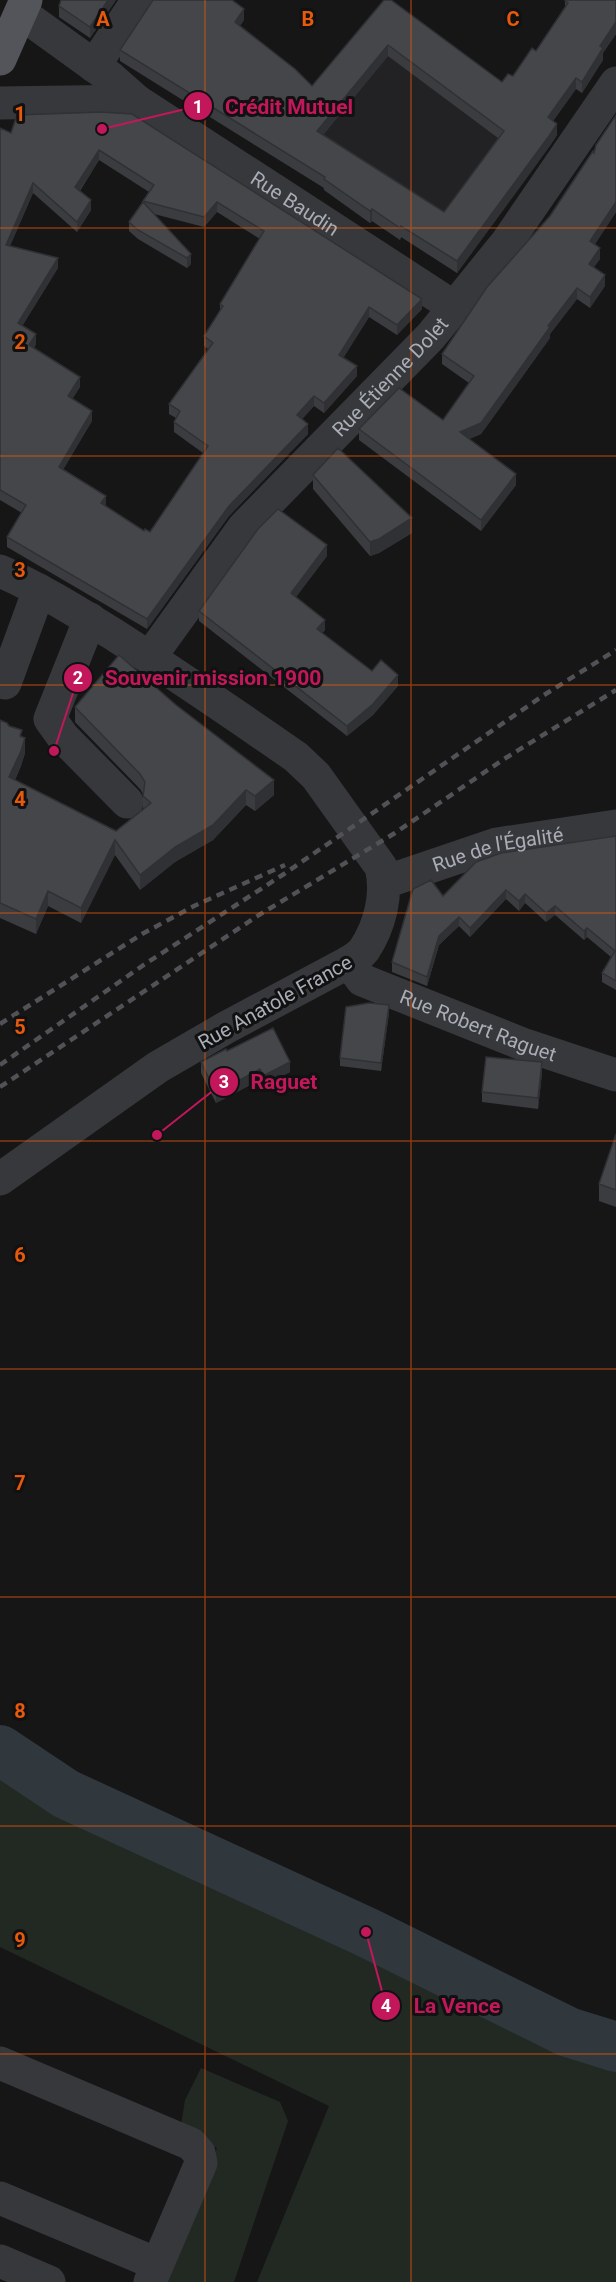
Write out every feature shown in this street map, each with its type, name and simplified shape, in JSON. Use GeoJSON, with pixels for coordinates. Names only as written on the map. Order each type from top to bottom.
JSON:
{"type":"FeatureCollection","features":[{"type":"Feature","properties":{"kind":"main road"},"geometry":{"type":"LineString","coordinates":[[0,59],[23,6]]}},
{"type":"Feature","properties":{"kind":"street"},"geometry":{"type":"LineString","coordinates":[[94,66],[138,0]]}},
{"type":"Feature","properties":{"kind":"street","name":"Rue Baudin"},"geometry":{"type":"LineString","coordinates":[[23,6],[137,101],[454,307]]}},
{"type":"Feature","properties":{"kind":"street","name":"Rue Étienne Dolet"},"geometry":{"type":"LineString","coordinates":[[150,657],[244,526],[431,336],[507,242],[616,83]]}},
{"type":"Feature","properties":{"kind":"street"},"geometry":{"type":"LineString","coordinates":[[0,103],[137,101]]}},
{"type":"Feature","properties":{"kind":"street"},"geometry":{"type":"LineString","coordinates":[[0,571],[90,619],[150,657],[296,757],[316,776],[383,875]]}},
{"type":"Feature","properties":{"kind":"street"},"geometry":{"type":"LineString","coordinates":[[5,683],[39,590]]}},
{"type":"Feature","properties":{"kind":"street"},"geometry":{"type":"LineString","coordinates":[[90,619],[50,719],[63,737],[127,802]]}},
{"type":"Feature","properties":{"kind":"street","name":"Rue de l'Égalité"},"geometry":{"type":"LineString","coordinates":[[383,875],[497,844],[616,826]]}},
{"type":"Feature","properties":{"kind":"street","name":"Rue Anatole France"},"geometry":{"type":"LineString","coordinates":[[0,1179],[158,1067],[227,1027],[349,962],[363,952],[383,903],[383,875]]}},
{"type":"Feature","properties":{"kind":"street","name":"Rue Robert Raguet"},"geometry":{"type":"LineString","coordinates":[[349,962],[363,980],[525,1045],[616,1075]]}},
{"type":"Feature","properties":{"kind":"street"},"geometry":{"type":"LineString","coordinates":[[0,2063],[191,2144],[199,2153],[201,2163],[153,2273],[0,2198]]}},
{"type":"Feature","properties":{"kind":"street"},"geometry":{"type":"LineString","coordinates":[[0,2261],[49,2282]]}},
{"type":"Feature","properties":{"kind":"shaded area"},"geometry":{"type":"Polygon","coordinates":[[[387,8],[506,139],[538,163],[457,273],[402,237],[400,240],[372,221],[370,223],[324,190],[288,128],[387,8]]]}},
{"type":"Feature","properties":{"kind":"shaded area"},"geometry":{"type":"Polygon","coordinates":[[[0,1771],[526,2037],[616,2069],[616,2282],[257,2282],[329,2106],[0,1947],[0,1771]]]}},
{"type":"Feature","properties":{"kind":"shaded area"},"geometry":{"type":"Polygon","coordinates":[[[201,2068],[280,2102],[288,2121],[234,2282],[158,2282],[217,2148],[180,2132],[185,2100],[201,2068]]]}},
{"type":"Feature","properties":{"kind":"building"},"geometry":{"type":"Polygon","coordinates":[[[61,0],[108,0],[90,27],[59,6],[61,0]]]}},
{"type":"Feature","properties":{"kind":"building"},"geometry":{"type":"Polygon","coordinates":[[[153,0],[232,0],[244,9],[235,22],[295,69],[312,86],[384,0],[391,0],[502,82],[508,74],[513,76],[532,48],[536,51],[568,3],[566,0],[616,0],[616,22],[600,46],[603,48],[582,82],[576,78],[548,117],[557,124],[457,261],[372,209],[370,211],[324,179],[325,177],[120,50],[153,0]],[[388,45],[317,131],[444,212],[504,131],[388,45]]]}},
{"type":"Feature","properties":{"kind":"building"},"geometry":{"type":"Polygon","coordinates":[[[101,112],[132,114],[422,299],[397,325],[369,307],[339,355],[357,366],[324,403],[314,396],[297,415],[308,424],[229,506],[147,619],[7,537],[26,505],[0,490],[0,128],[11,133],[17,115],[101,112]],[[99,150],[75,187],[91,200],[77,222],[33,183],[6,245],[58,258],[18,323],[36,334],[29,345],[80,377],[68,396],[92,411],[59,467],[106,496],[101,503],[144,531],[145,529],[150,532],[208,446],[174,422],[180,411],[169,404],[213,343],[204,336],[223,306],[220,304],[264,231],[217,202],[204,217],[143,201],[154,185],[99,150]]]}},
{"type":"Feature","properties":{"kind":"building"},"geometry":{"type":"Polygon","coordinates":[[[616,115],[616,202],[590,241],[600,248],[589,264],[605,275],[590,297],[577,288],[481,423],[460,432],[516,474],[481,520],[359,429],[399,388],[443,420],[474,376],[442,354],[487,287],[550,216],[593,151],[594,153],[596,145],[616,115]]]}},
{"type":"Feature","properties":{"kind":"building"},"geometry":{"type":"Polygon","coordinates":[[[143,202],[191,254],[187,258],[138,230],[129,222],[143,202]]]}},
{"type":"Feature","properties":{"kind":"building"},"geometry":{"type":"Polygon","coordinates":[[[338,448],[412,518],[379,539],[370,542],[313,475],[338,448]]]}},
{"type":"Feature","properties":{"kind":"building"},"geometry":{"type":"Polygon","coordinates":[[[278,509],[327,545],[291,593],[325,620],[317,629],[372,671],[381,660],[398,675],[373,704],[347,726],[199,611],[258,529],[278,509]]]}},
{"type":"Feature","properties":{"kind":"building"},"geometry":{"type":"Polygon","coordinates":[[[119,655],[176,705],[274,780],[255,796],[246,790],[213,825],[175,847],[140,875],[115,840],[81,908],[48,891],[36,919],[0,903],[0,720],[22,730],[20,736],[25,738],[9,777],[116,831],[151,803],[143,796],[145,782],[140,774],[75,707],[119,655]]]}},
{"type":"Feature","properties":{"kind":"building"},"geometry":{"type":"Polygon","coordinates":[[[616,836],[616,981],[602,973],[615,951],[587,928],[584,931],[555,906],[546,913],[525,894],[519,901],[506,890],[470,928],[459,917],[439,936],[427,977],[392,962],[413,889],[431,880],[443,896],[476,862],[501,853],[616,836]]]}},
{"type":"Feature","properties":{"kind":"building"},"geometry":{"type":"Polygon","coordinates":[[[369,1003],[389,1005],[381,1063],[340,1058],[346,1007],[369,1003]]]}},
{"type":"Feature","properties":{"kind":"building"},"geometry":{"type":"Polygon","coordinates":[[[273,1028],[290,1062],[263,1076],[260,1069],[216,1093],[201,1062],[273,1028]]]}},
{"type":"Feature","properties":{"kind":"building"},"geometry":{"type":"Polygon","coordinates":[[[486,1057],[542,1062],[538,1098],[482,1092],[486,1057]]]}},
{"type":"Feature","properties":{"kind":"building"},"geometry":{"type":"Polygon","coordinates":[[[616,1134],[616,1190],[599,1184],[616,1134]]]}},
{"type":"Feature","properties":{"kind":"waterway"},"geometry":{"type":"LineString","coordinates":[[0,1750],[66,1794],[366,1932],[568,2032],[616,2047]]}},
{"type":"Feature","properties":{"kind":"railway"},"geometry":{"type":"LineString","coordinates":[[0,1065],[145,964],[284,874],[544,695],[616,650]]}},
{"type":"Feature","properties":{"kind":"railway"},"geometry":{"type":"LineString","coordinates":[[0,1087],[259,915],[395,833],[504,759],[616,690]]}},
{"type":"Feature","properties":{"kind":"railway"},"geometry":{"type":"LineString","coordinates":[[0,1024],[142,934],[194,906],[285,865]]}},
{"type":"Feature","properties":{"kind":"place","name":"Crédit Mutuel"},"geometry":{"type":"Point","coordinates":[102,129]}},
{"type":"Feature","properties":{"kind":"place","name":"Souvenir mission 1900"},"geometry":{"type":"Point","coordinates":[54,751]}},
{"type":"Feature","properties":{"kind":"place","name":"Raguet"},"geometry":{"type":"Point","coordinates":[157,1135]}},
{"type":"Feature","properties":{"kind":"place","name":"La Vence"},"geometry":{"type":"Point","coordinates":[366,1932]}}]}
